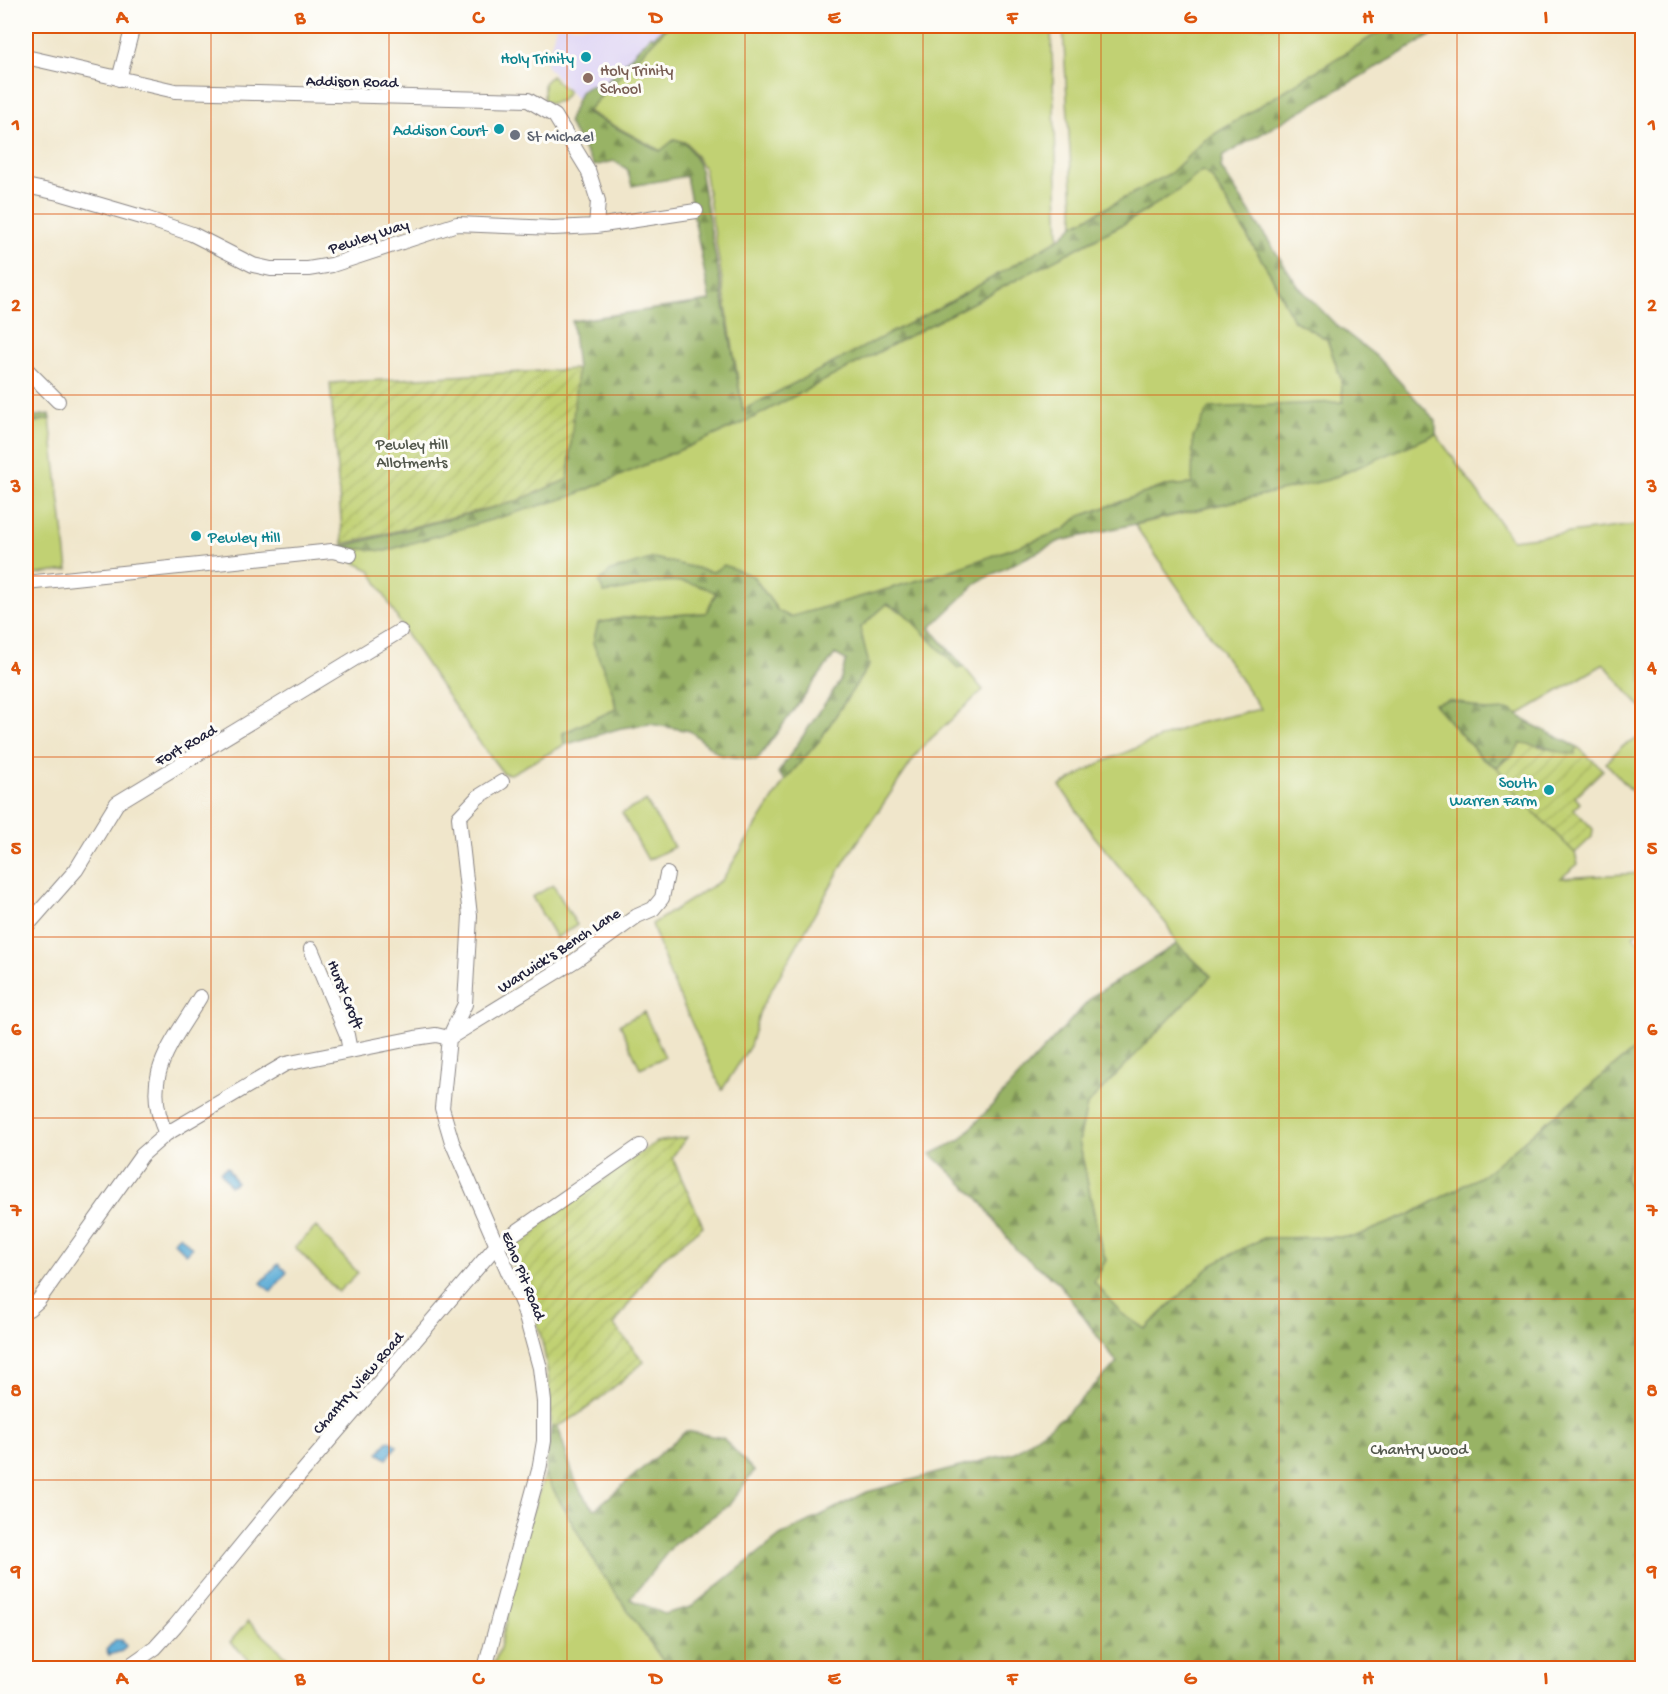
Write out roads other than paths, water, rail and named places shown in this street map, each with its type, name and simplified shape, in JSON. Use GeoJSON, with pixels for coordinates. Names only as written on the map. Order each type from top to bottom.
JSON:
{"type":"FeatureCollection","features":[{"type":"Feature","properties":{"kind":"street"},"geometry":{"type":"LineString","coordinates":[[119,80],[133,26]]}},
{"type":"Feature","properties":{"kind":"street","name":"Addison Road"},"geometry":{"type":"LineString","coordinates":[[26,57],[175,91],[528,100],[555,116],[573,143],[596,189],[596,226]]}},
{"type":"Feature","properties":{"kind":"street","name":"Pewley Way"},"geometry":{"type":"LineString","coordinates":[[26,186],[63,194],[145,218],[192,234],[253,265],[271,269],[308,269],[333,265],[458,224],[553,228],[596,226],[696,211]]}},
{"type":"Feature","properties":{"kind":"street"},"geometry":{"type":"LineString","coordinates":[[26,369],[58,401]]}},
{"type":"Feature","properties":{"kind":"street"},"geometry":{"type":"LineString","coordinates":[[26,583],[332,551],[350,555]]}},
{"type":"Feature","properties":{"kind":"street","name":"Fort Road"},"geometry":{"type":"LineString","coordinates":[[26,927],[76,870],[117,803],[400,631]]}},
{"type":"Feature","properties":{"kind":"street","name":"Echo Pit Road"},"geometry":{"type":"LineString","coordinates":[[485,1668],[498,1630],[544,1441],[544,1402],[540,1368],[523,1306],[452,1142],[442,1108],[449,1038],[465,1004],[470,915],[459,817],[478,796],[502,782]]}},
{"type":"Feature","properties":{"kind":"street","name":"Warwick's Bench Lane"},"geometry":{"type":"LineString","coordinates":[[449,1038],[576,960],[637,916],[652,909],[662,898],[667,874]]}},
{"type":"Feature","properties":{"kind":"street","name":"Hurst Croft"},"geometry":{"type":"LineString","coordinates":[[311,949],[347,1035],[350,1051]]}},
{"type":"Feature","properties":{"kind":"street"},"geometry":{"type":"LineString","coordinates":[[166,1134],[157,1114],[156,1083],[161,1063],[200,997]]}},
{"type":"Feature","properties":{"kind":"street"},"geometry":{"type":"LineString","coordinates":[[27,1308],[84,1238],[142,1155],[166,1134],[285,1064],[436,1035],[449,1038]]}},
{"type":"Feature","properties":{"kind":"street","name":"Chantry View Road"},"geometry":{"type":"LineString","coordinates":[[126,1668],[155,1648],[175,1626],[274,1506],[496,1246],[640,1146]]}},
{"type":"Feature","properties":{"kind":"water"},"geometry":{"type":"Polygon","coordinates":[[[227,1167],[236,1182],[230,1186],[220,1171],[227,1167]]]}},
{"type":"Feature","properties":{"kind":"water"},"geometry":{"type":"Polygon","coordinates":[[[180,1235],[192,1248],[186,1254],[173,1241],[180,1235]]]}},
{"type":"Feature","properties":{"kind":"water"},"geometry":{"type":"Polygon","coordinates":[[[278,1264],[287,1272],[271,1292],[261,1283],[278,1264]]]}},
{"type":"Feature","properties":{"kind":"water"},"geometry":{"type":"Polygon","coordinates":[[[389,1440],[397,1446],[387,1459],[378,1453],[389,1440]]]}},
{"type":"Feature","properties":{"kind":"water"},"geometry":{"type":"Polygon","coordinates":[[[115,1640],[122,1640],[126,1646],[122,1651],[109,1655],[106,1650],[115,1640]]]}},
{"type":"Feature","properties":{"kind":"place","name":"Holy Trinity"},"geometry":{"type":"Point","coordinates":[586,57]}},
{"type":"Feature","properties":{"kind":"place","name":"Holy Trinity School"},"geometry":{"type":"Point","coordinates":[588,78]}},
{"type":"Feature","properties":{"kind":"place","name":"Addison Court"},"geometry":{"type":"Point","coordinates":[499,129]}},
{"type":"Feature","properties":{"kind":"place","name":"St Michael"},"geometry":{"type":"Point","coordinates":[515,135]}},
{"type":"Feature","properties":{"kind":"place","name":"Pewley Hill"},"geometry":{"type":"Point","coordinates":[196,536]}},
{"type":"Feature","properties":{"kind":"place","name":"South Warren Farm"},"geometry":{"type":"Point","coordinates":[1549,790]}},
{"type":"Feature","properties":{"kind":"park label","name":"Pewley Hill Allotments"},"geometry":{"type":"Point","coordinates":[412,452]}},
{"type":"Feature","properties":{"kind":"park label","name":"Chantry Wood"},"geometry":{"type":"Point","coordinates":[1419,1448]}}]}
